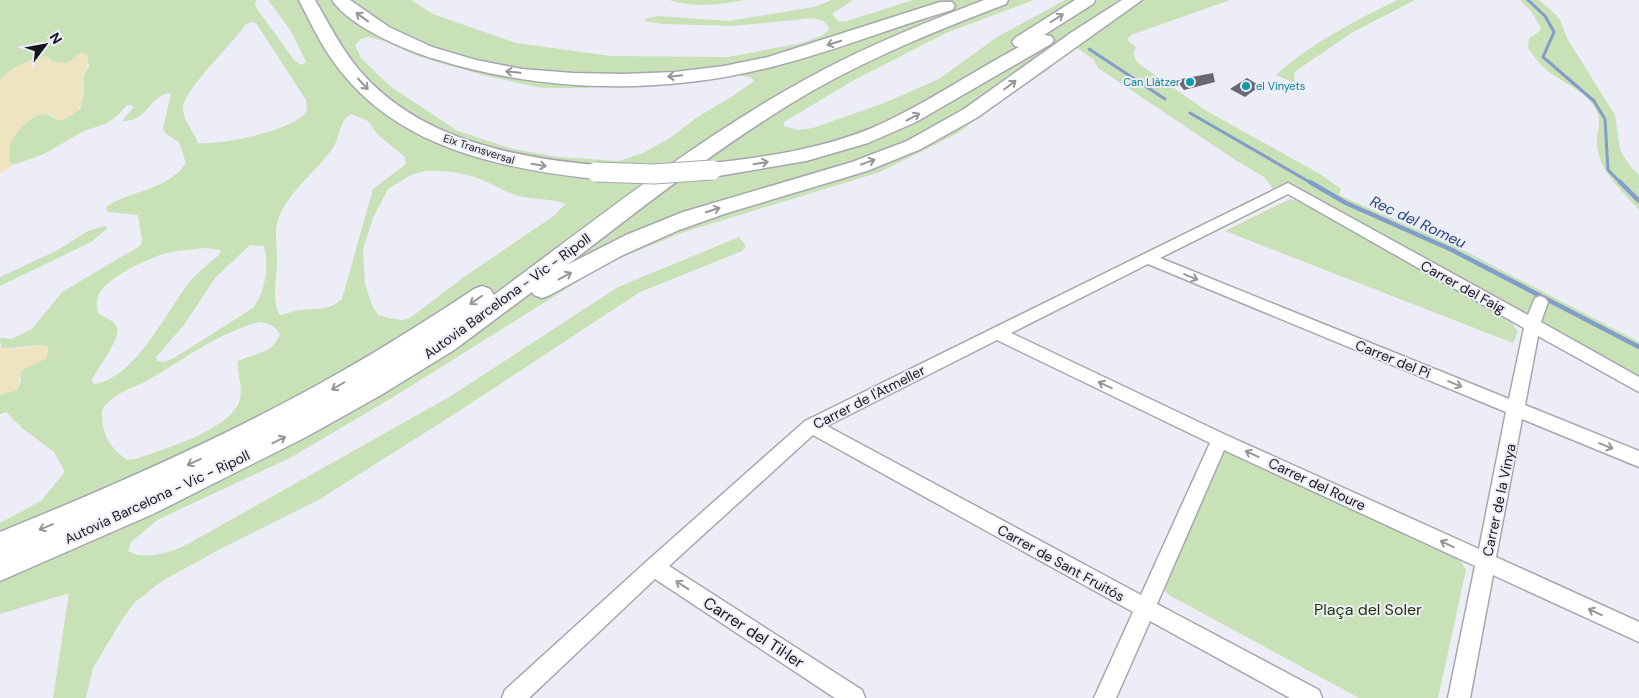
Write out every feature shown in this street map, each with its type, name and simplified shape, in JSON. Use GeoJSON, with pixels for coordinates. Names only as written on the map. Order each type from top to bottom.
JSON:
{"type":"FeatureCollection","features":[{"type":"Feature","properties":{"kind":"highway","name":"Eix Transversal"},"geometry":{"type":"LineString","coordinates":[[306,0],[344,61],[362,84],[385,105],[416,125],[458,144],[516,162],[596,172],[654,174],[712,170],[780,160],[861,139],[913,117],[991,69]]}},
{"type":"Feature","properties":{"kind":"highway"},"geometry":{"type":"LineString","coordinates":[[340,0],[381,30],[444,57],[504,71],[590,80],[668,77],[733,69],[769,62],[806,52],[919,13],[955,3]]}},
{"type":"Feature","properties":{"kind":"highway","name":"Autovia Barcelona - Vic - Ripoll"},"geometry":{"type":"LineString","coordinates":[[0,567],[183,486],[285,437],[377,385],[446,342],[710,149],[784,101],[823,78],[906,38],[1000,0]]}},
{"type":"Feature","properties":{"kind":"highway"},"geometry":{"type":"LineString","coordinates":[[991,69],[1020,43],[1087,0]]}},
{"type":"Feature","properties":{"kind":"highway"},"geometry":{"type":"LineString","coordinates":[[991,69],[1017,57],[1081,17],[1114,0]]}},
{"type":"Feature","properties":{"kind":"highway"},"geometry":{"type":"LineString","coordinates":[[446,342],[485,324],[536,292],[605,253],[636,239],[709,211],[865,164],[912,146],[935,134],[998,93],[1065,43],[1134,0]]}},
{"type":"Feature","properties":{"kind":"highway","name":"Autovia Barcelona - Vic - Ripoll"},"geometry":{"type":"LineString","coordinates":[[0,546],[88,510],[200,459],[330,391],[466,307],[700,139],[783,87],[856,48],[955,3]]}},
{"type":"Feature","properties":{"kind":"street","name":"Carrer de l'Atmeller"},"geometry":{"type":"LineString","coordinates":[[513,698],[654,566],[811,426],[1288,188]]}},
{"type":"Feature","properties":{"kind":"street","name":"Carrer del Faig"},"geometry":{"type":"LineString","coordinates":[[1288,188],[1639,385]]}},
{"type":"Feature","properties":{"kind":"street","name":"Carrer del Pi"},"geometry":{"type":"LineString","coordinates":[[1146,258],[1639,460]]}},
{"type":"Feature","properties":{"kind":"street","name":"Carrer de la Vinya"},"geometry":{"type":"LineString","coordinates":[[1459,698],[1532,326],[1540,302]]}},
{"type":"Feature","properties":{"kind":"street","name":"Carrer del Roure"},"geometry":{"type":"LineString","coordinates":[[996,333],[1220,440],[1639,632]]}},
{"type":"Feature","properties":{"kind":"street","name":"Carrer de Sant Fruitós"},"geometry":{"type":"LineString","coordinates":[[811,426],[1311,698]]}},
{"type":"Feature","properties":{"kind":"street"},"geometry":{"type":"LineString","coordinates":[[1105,698],[1220,440]]}},
{"type":"Feature","properties":{"kind":"street","name":"Carrer del Til·ler"},"geometry":{"type":"LineString","coordinates":[[654,566],[854,698]]}},
{"type":"Feature","properties":{"kind":"green space"},"geometry":{"type":"Polygon","coordinates":[[[0,0],[256,0],[255,6],[294,60],[301,65],[306,62],[291,31],[268,0],[411,0],[433,14],[516,43],[611,56],[728,57],[802,43],[821,36],[829,30],[829,27],[823,21],[812,18],[734,26],[663,24],[644,21],[647,18],[659,16],[728,21],[814,7],[832,0],[853,0],[832,14],[838,21],[844,22],[913,0],[1034,0],[946,33],[854,80],[784,122],[784,126],[798,130],[813,128],[884,103],[939,79],[997,37],[1065,0],[1230,0],[1131,35],[1128,38],[1129,42],[1136,47],[1134,53],[1138,63],[1205,110],[1320,174],[1341,189],[1339,195],[1465,251],[1639,342],[1639,380],[1289,184],[1275,191],[1264,177],[1098,68],[1093,59],[1077,48],[1067,53],[1049,69],[998,103],[958,133],[880,172],[681,233],[606,264],[395,396],[290,458],[157,520],[131,542],[128,551],[134,554],[149,555],[165,553],[186,545],[451,396],[618,287],[739,237],[746,246],[742,251],[640,292],[456,413],[320,499],[222,548],[162,581],[135,602],[123,618],[93,668],[86,698],[53,698],[69,593],[0,614],[0,523],[41,501],[65,472],[54,452],[22,428],[6,412],[0,414],[0,395],[17,390],[21,381],[20,373],[42,360],[47,353],[48,347],[38,345],[1,348],[0,338],[12,339],[32,329],[62,292],[140,246],[142,241],[138,215],[109,212],[106,210],[107,206],[170,179],[186,163],[179,142],[166,134],[163,129],[171,93],[158,98],[138,117],[122,121],[133,108],[132,105],[127,105],[107,123],[82,132],[44,154],[13,165],[9,162],[9,149],[14,137],[24,125],[36,116],[43,114],[49,115],[54,119],[64,119],[80,109],[84,91],[84,75],[89,66],[87,55],[78,54],[75,58],[65,63],[57,63],[49,59],[28,62],[11,70],[0,80],[0,0]],[[256,23],[246,24],[198,80],[184,103],[184,115],[198,143],[223,142],[257,135],[288,125],[307,111],[306,100],[256,23]],[[368,37],[361,39],[355,45],[361,58],[391,87],[458,131],[509,148],[558,157],[619,161],[643,153],[670,138],[696,118],[754,81],[751,77],[736,75],[588,88],[542,88],[482,75],[417,56],[384,41],[368,37]],[[352,114],[345,119],[334,146],[287,202],[277,223],[275,296],[279,314],[282,315],[297,310],[333,306],[342,299],[373,189],[406,164],[405,157],[378,135],[368,121],[352,114]],[[425,171],[411,175],[388,189],[373,218],[363,249],[365,284],[372,305],[378,315],[402,320],[410,318],[464,277],[555,215],[565,204],[519,196],[480,179],[464,174],[440,171],[425,171]],[[250,245],[215,278],[184,325],[156,357],[157,361],[164,362],[174,358],[253,308],[264,286],[266,262],[264,246],[250,245]],[[206,248],[171,252],[153,258],[121,274],[104,287],[99,294],[97,299],[98,313],[114,323],[117,327],[117,333],[112,346],[92,380],[93,384],[109,379],[123,370],[137,356],[193,278],[219,255],[221,250],[206,248]],[[260,322],[216,339],[150,379],[118,394],[107,403],[102,410],[103,426],[107,439],[115,450],[127,460],[136,459],[179,444],[211,429],[234,410],[241,394],[238,361],[263,352],[273,346],[280,334],[272,325],[260,322]]]}},
{"type":"Feature","properties":{"kind":"green space"},"geometry":{"type":"Polygon","coordinates":[[[669,0],[744,0],[707,5],[679,3],[669,0]]]}},
{"type":"Feature","properties":{"kind":"green space"},"geometry":{"type":"Polygon","coordinates":[[[1397,0],[1415,0],[1353,32],[1300,68],[1294,73],[1295,83],[1276,75],[1319,43],[1397,0]]]}},
{"type":"Feature","properties":{"kind":"green space"},"geometry":{"type":"Polygon","coordinates":[[[1520,0],[1539,0],[1560,20],[1568,40],[1615,115],[1620,150],[1630,166],[1639,175],[1639,210],[1612,180],[1601,162],[1597,143],[1599,119],[1592,103],[1580,92],[1545,69],[1528,48],[1529,38],[1539,32],[1541,28],[1530,10],[1520,0]]]}},
{"type":"Feature","properties":{"kind":"green space"},"geometry":{"type":"Polygon","coordinates":[[[1290,199],[1303,203],[1512,323],[1518,332],[1513,343],[1225,231],[1290,199]]]}},
{"type":"Feature","properties":{"kind":"green space"},"geometry":{"type":"Polygon","coordinates":[[[105,226],[108,228],[91,242],[0,286],[0,277],[56,251],[88,231],[105,226]]]}},
{"type":"Feature","properties":{"kind":"green space","name":"Plaça del Soler"},"geometry":{"type":"Polygon","coordinates":[[[1227,450],[1460,560],[1466,570],[1438,698],[1359,698],[1169,595],[1162,588],[1220,451],[1227,450]]]}},
{"type":"Feature","properties":{"kind":"sand"},"geometry":{"type":"Polygon","coordinates":[[[82,52],[87,55],[88,63],[84,75],[80,106],[73,114],[58,121],[50,115],[43,114],[37,115],[26,122],[11,142],[9,162],[13,165],[0,174],[0,80],[10,71],[28,61],[48,56],[51,61],[67,63],[82,52]]]}},
{"type":"Feature","properties":{"kind":"sand"},"geometry":{"type":"Polygon","coordinates":[[[44,345],[48,347],[47,358],[22,370],[17,390],[0,395],[0,347],[12,349],[44,345]]]}},
{"type":"Feature","properties":{"kind":"building"},"geometry":{"type":"Polygon","coordinates":[[[1213,73],[1215,82],[1184,90],[1176,80],[1213,73]]]}},
{"type":"Feature","properties":{"kind":"building","name":"el Vinyets"},"geometry":{"type":"Polygon","coordinates":[[[1247,78],[1260,86],[1245,97],[1230,89],[1247,78]]]}},
{"type":"Feature","properties":{"kind":"waterway"},"geometry":{"type":"LineString","coordinates":[[1528,0],[1545,16],[1554,32],[1543,57],[1594,101],[1605,119],[1608,170],[1639,201]]}},
{"type":"Feature","properties":{"kind":"waterway","name":"Rec del Romeu"},"geometry":{"type":"LineString","coordinates":[[1089,49],[1165,99]]}},
{"type":"Feature","properties":{"kind":"waterway","name":"Rec del Romeu"},"geometry":{"type":"LineString","coordinates":[[1190,113],[1313,184]]}},
{"type":"Feature","properties":{"kind":"waterway","name":"Rec del Romeu"},"geometry":{"type":"LineString","coordinates":[[1310,182],[1346,203],[1452,250],[1639,347]]}},
{"type":"Feature","properties":{"kind":"place","name":"Can Llàtzer"},"geometry":{"type":"Point","coordinates":[1190,82]}},
{"type":"Feature","properties":{"kind":"place","name":"el Vinyets"},"geometry":{"type":"Point","coordinates":[1246,86]}}]}
